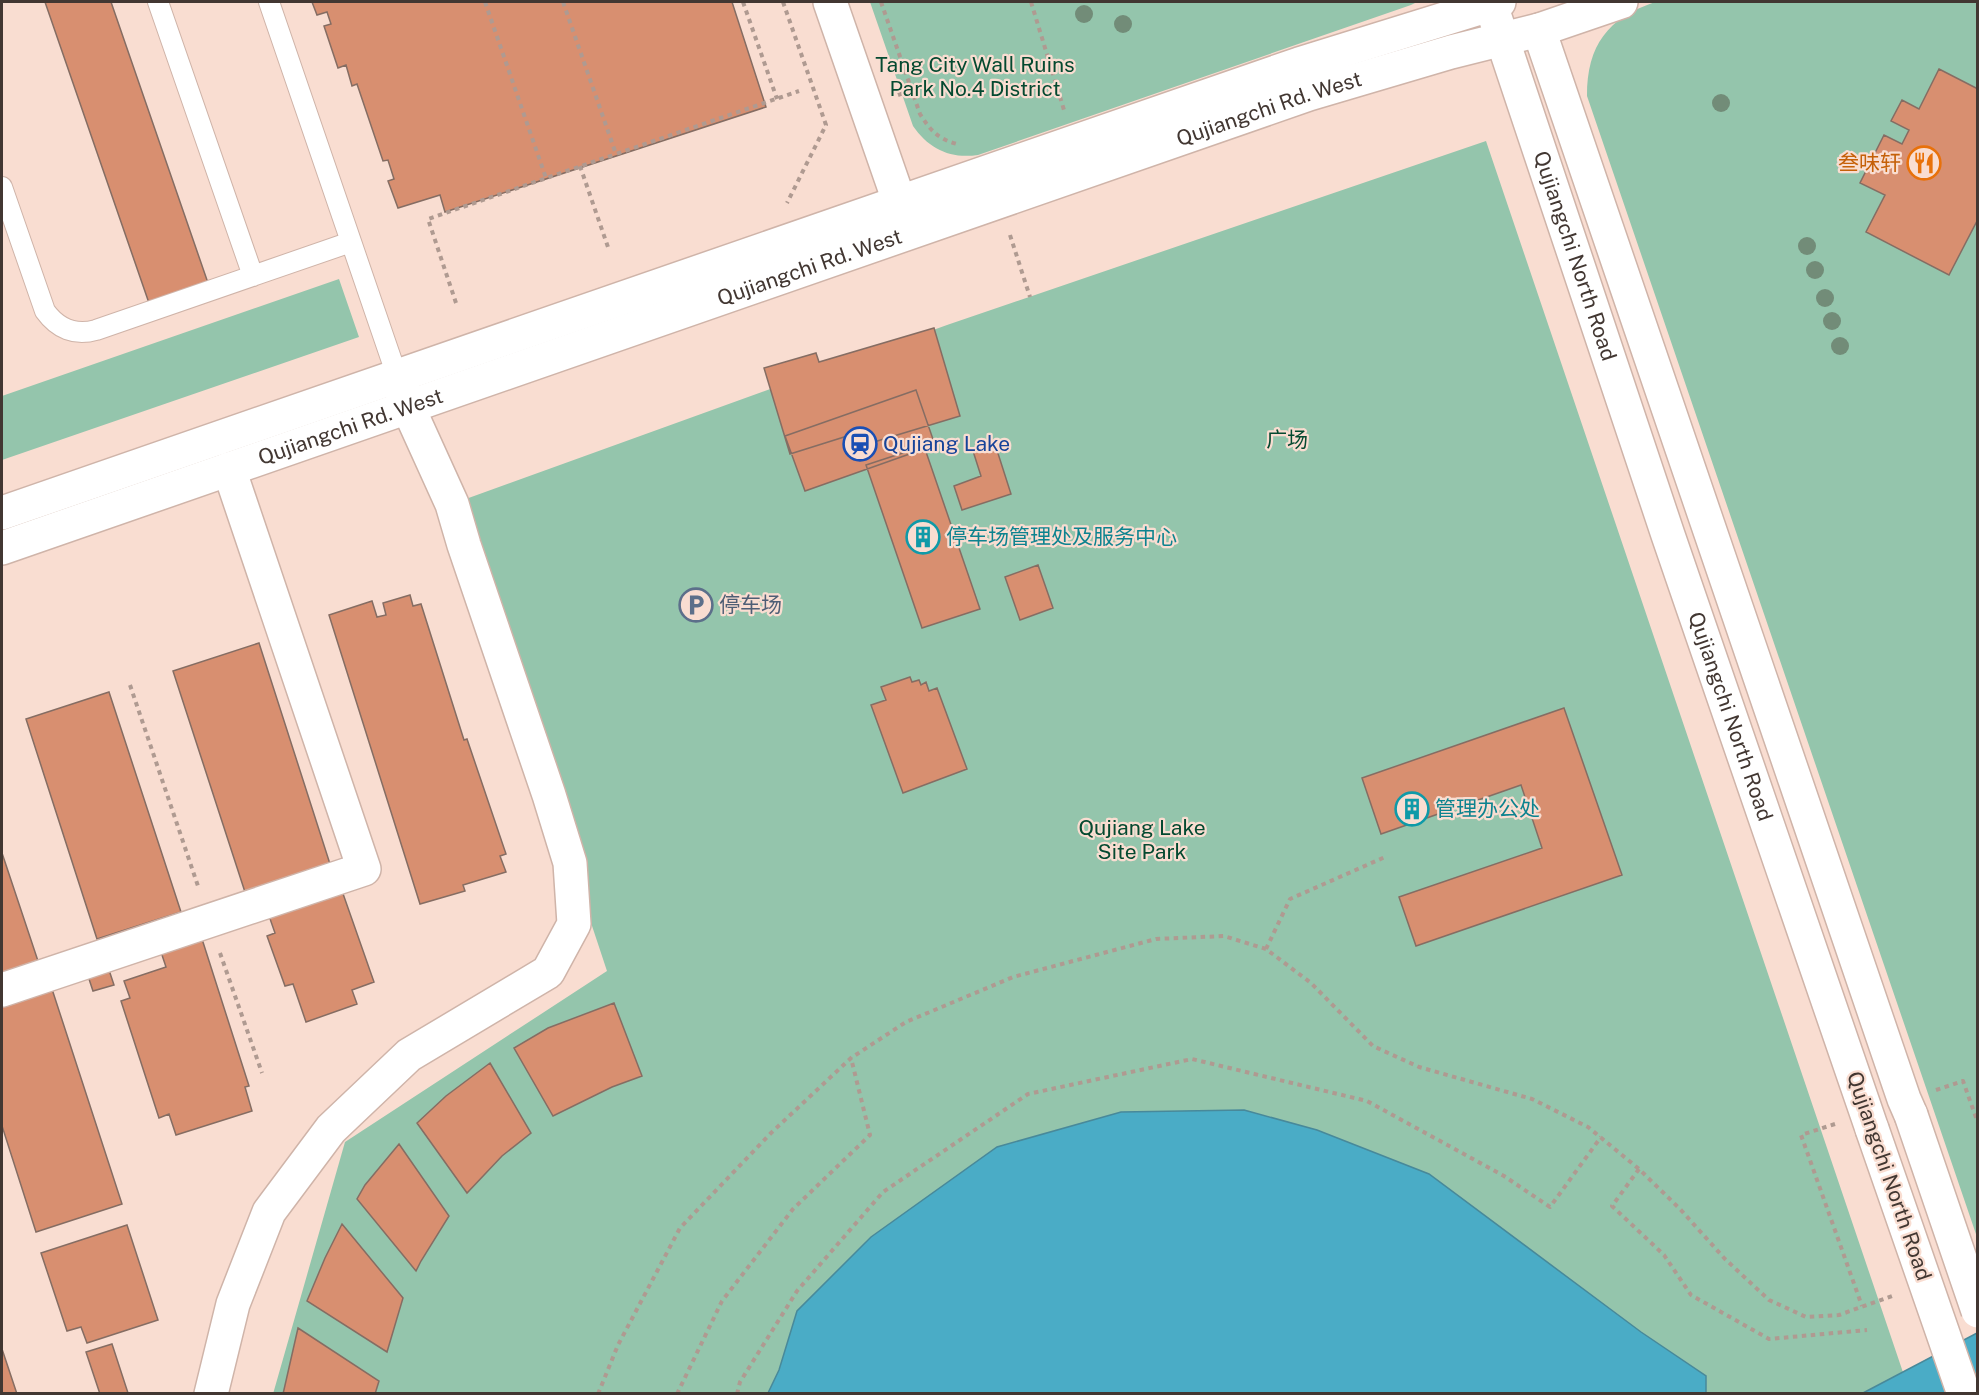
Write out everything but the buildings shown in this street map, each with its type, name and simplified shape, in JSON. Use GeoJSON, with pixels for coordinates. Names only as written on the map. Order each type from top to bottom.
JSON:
{"type":"FeatureCollection","features":[{"type":"Feature","properties":{"kind":"street"},"geometry":{"type":"LineString","coordinates":[[830,2],[910,233]]}},
{"type":"Feature","properties":{"kind":"street","name":"Qujiangchi Rd. West"},"geometry":{"type":"LineString","coordinates":[[2,513],[1299,64],[1493,2]]}},
{"type":"Feature","properties":{"kind":"street","name":"Qujiangchi North Road"},"geometry":{"type":"LineString","coordinates":[[1493,2],[1501,39],[1668,535],[1964,1394]]}},
{"type":"Feature","properties":{"kind":"street","name":"Qujiangchi Rd. West"},"geometry":{"type":"LineString","coordinates":[[2,548],[1309,94],[1539,30],[1621,2]]}},
{"type":"Feature","properties":{"kind":"street","name":"Qujiangchi North Road"},"geometry":{"type":"LineString","coordinates":[[1539,30],[1977,1311]]}},
{"type":"Feature","properties":{"kind":"street"},"geometry":{"type":"LineString","coordinates":[[211,1394],[233,1304],[269,1212],[331,1129],[408,1055],[548,972],[574,924],[570,863],[549,795],[452,504],[408,407],[397,376]]}},
{"type":"Feature","properties":{"kind":"street"},"geometry":{"type":"LineString","coordinates":[[2,990],[364,869],[229,469]]}},
{"type":"Feature","properties":{"kind":"lane"},"geometry":{"type":"LineString","coordinates":[[158,2],[253,276]]}},
{"type":"Feature","properties":{"kind":"lane"},"geometry":{"type":"LineString","coordinates":[[269,2],[397,376]]}},
{"type":"Feature","properties":{"kind":"lane"},"geometry":{"type":"LineString","coordinates":[[2,187],[42,304],[50,318],[63,328],[80,333],[351,242]]}},
{"type":"Feature","properties":{"kind":"path"},"geometry":{"type":"LineString","coordinates":[[485,2],[546,178]]}},
{"type":"Feature","properties":{"kind":"path"},"geometry":{"type":"LineString","coordinates":[[563,2],[616,154]]}},
{"type":"Feature","properties":{"kind":"path"},"geometry":{"type":"LineString","coordinates":[[744,2],[777,99]]}},
{"type":"Feature","properties":{"kind":"path"},"geometry":{"type":"LineString","coordinates":[[777,206],[788,202],[826,125],[783,2]]}},
{"type":"Feature","properties":{"kind":"path"},"geometry":{"type":"LineString","coordinates":[[881,2],[920,114],[930,130],[944,140],[961,145]]}},
{"type":"Feature","properties":{"kind":"path"},"geometry":{"type":"LineString","coordinates":[[1031,2],[1066,113]]}},
{"type":"Feature","properties":{"kind":"path"},"geometry":{"type":"LineString","coordinates":[[456,303],[428,219],[799,91]]}},
{"type":"Feature","properties":{"kind":"path"},"geometry":{"type":"LineString","coordinates":[[580,166],[609,250]]}},
{"type":"Feature","properties":{"kind":"path"},"geometry":{"type":"LineString","coordinates":[[130,685],[262,1073]]}},
{"type":"Feature","properties":{"kind":"path"},"geometry":{"type":"LineString","coordinates":[[1266,949],[1290,899],[1385,857]]}},
{"type":"Feature","properties":{"kind":"path"},"geometry":{"type":"LineString","coordinates":[[598,1394],[618,1345],[680,1228],[771,1133],[851,1058],[906,1022],[1013,977],[1156,939],[1224,936],[1266,949],[1311,982],[1373,1046],[1419,1067],[1532,1099],[1588,1127],[1639,1169],[1680,1209],[1725,1259],[1770,1300],[1806,1317],[1839,1315],[1904,1292]]}},
{"type":"Feature","properties":{"kind":"path"},"geometry":{"type":"LineString","coordinates":[[677,1394],[722,1301],[793,1209],[870,1135],[851,1058]]}},
{"type":"Feature","properties":{"kind":"path"},"geometry":{"type":"LineString","coordinates":[[737,1394],[740,1382],[797,1291],[883,1192],[1028,1094],[1192,1059],[1367,1101],[1504,1176],[1550,1208],[1600,1137]]}},
{"type":"Feature","properties":{"kind":"path"},"geometry":{"type":"LineString","coordinates":[[1907,1107],[1963,1081],[1977,1123]]}},
{"type":"Feature","properties":{"kind":"path"},"geometry":{"type":"LineString","coordinates":[[1863,1306],[1801,1135],[1870,1121]]}},
{"type":"Feature","properties":{"kind":"path"},"geometry":{"type":"LineString","coordinates":[[1639,1169],[1612,1206],[1664,1255],[1691,1295],[1769,1339],[1867,1330]]}},
{"type":"Feature","properties":{"kind":"green space","name":"Tang City Wall Ruins Park No.4 District"},"geometry":{"type":"Polygon","coordinates":[[[870,2],[1417,2],[978,155],[968,156],[941,151],[926,141],[913,126],[870,2]]]}},
{"type":"Feature","properties":{"kind":"green space"},"geometry":{"type":"Polygon","coordinates":[[[1655,2],[1977,2],[1977,1237],[1587,96],[1591,62],[1603,36],[1625,16],[1655,2]]]}},
{"type":"Feature","properties":{"kind":"green space","name":"Qujiang Lake Site Park"},"geometry":{"type":"Polygon","coordinates":[[[1486,141],[1910,1393],[273,1394],[345,1142],[607,971],[452,504],[947,325],[1486,141]]]}},
{"type":"Feature","properties":{"kind":"green space"},"geometry":{"type":"Polygon","coordinates":[[[339,279],[359,337],[2,460],[2,396],[339,279]]]}},
{"type":"Feature","properties":{"kind":"water"},"geometry":{"type":"Polygon","coordinates":[[[1244,1110],[1317,1130],[1429,1174],[1641,1332],[1706,1376],[1706,1393],[768,1393],[779,1370],[797,1311],[871,1237],[997,1147],[1121,1112],[1244,1110]]]}},
{"type":"Feature","properties":{"kind":"water"},"geometry":{"type":"Polygon","coordinates":[[[1977,1333],[1977,1393],[1863,1393],[1977,1333]]]}},
{"type":"Feature","properties":{"kind":"place","name":"叁味轩"},"geometry":{"type":"Point","coordinates":[1924,163]}},
{"type":"Feature","properties":{"kind":"place","name":"Qujiang Lake"},"geometry":{"type":"Point","coordinates":[860,444]}},
{"type":"Feature","properties":{"kind":"place","name":"停车场管理处及服务中心"},"geometry":{"type":"Point","coordinates":[923,537]}},
{"type":"Feature","properties":{"kind":"place","name":"停车场"},"geometry":{"type":"Point","coordinates":[696,605]}},
{"type":"Feature","properties":{"kind":"place","name":"管理办公处"},"geometry":{"type":"Point","coordinates":[1412,809]}},
{"type":"Feature","properties":{"kind":"park label","name":"广场"},"geometry":{"type":"Point","coordinates":[1287,440]}}]}
